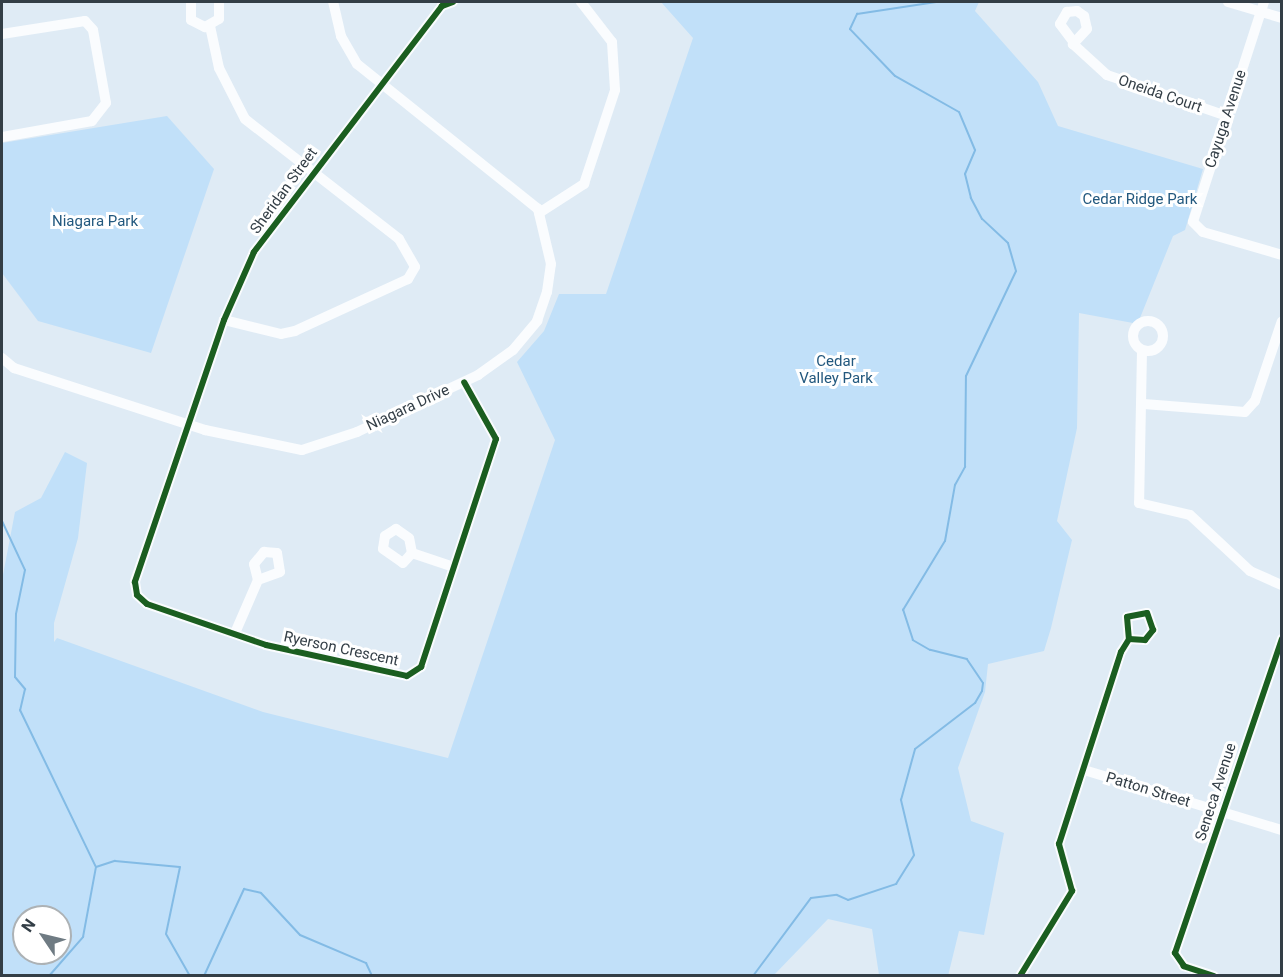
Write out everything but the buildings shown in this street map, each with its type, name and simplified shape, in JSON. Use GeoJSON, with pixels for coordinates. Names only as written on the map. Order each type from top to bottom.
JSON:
{"type":"FeatureCollection","features":[{"type":"Feature","properties":{"kind":"street"},"geometry":{"type":"LineString","coordinates":[[191,2],[191,20],[210,26]]}},
{"type":"Feature","properties":{"kind":"street"},"geometry":{"type":"LineString","coordinates":[[210,26],[221,14],[219,2]]}},
{"type":"Feature","properties":{"kind":"street"},"geometry":{"type":"LineString","coordinates":[[333,2],[341,36],[357,64],[516,189],[539,213],[584,184],[615,90],[612,42],[581,2]]}},
{"type":"Feature","properties":{"kind":"street","name":"Sheridan Street"},"geometry":{"type":"LineString","coordinates":[[189,425],[224,320],[254,252],[311,174],[442,6],[453,2]]}},
{"type":"Feature","properties":{"kind":"street"},"geometry":{"type":"LineString","coordinates":[[1228,2],[1262,6],[1281,18]]}},
{"type":"Feature","properties":{"kind":"street","name":"Cayuga Avenue"},"geometry":{"type":"LineString","coordinates":[[1262,6],[1193,215],[1194,225],[1203,232],[1281,255]]}},
{"type":"Feature","properties":{"kind":"street"},"geometry":{"type":"LineString","coordinates":[[2,34],[85,21],[93,30],[106,104],[92,121],[2,137]]}},
{"type":"Feature","properties":{"kind":"street"},"geometry":{"type":"LineString","coordinates":[[210,26],[219,68],[245,119],[311,174],[399,239],[415,267],[411,273],[295,331],[281,334],[224,320]]}},
{"type":"Feature","properties":{"kind":"street","name":"Oneida Court"},"geometry":{"type":"LineString","coordinates":[[1072,40],[1116,81],[1227,116]]}},
{"type":"Feature","properties":{"kind":"street","name":"Niagara Drive"},"geometry":{"type":"LineString","coordinates":[[2,358],[14,368],[189,425],[260,445],[302,450],[357,432],[464,382],[510,353],[537,321],[551,264],[539,213]]}},
{"type":"Feature","properties":{"kind":"street"},"geometry":{"type":"LineString","coordinates":[[1144,404],[1245,412],[1255,401],[1281,321]]}},
{"type":"Feature","properties":{"kind":"street"},"geometry":{"type":"LineString","coordinates":[[1142,351],[1144,404],[1139,503],[1190,514],[1250,571],[1281,585]]}},
{"type":"Feature","properties":{"kind":"street","name":"Ryerson Crescent"},"geometry":{"type":"LineString","coordinates":[[189,425],[135,582],[136,595],[147,604],[235,633],[407,676],[422,667],[496,439],[464,382]]}},
{"type":"Feature","properties":{"kind":"street"},"geometry":{"type":"LineString","coordinates":[[412,553],[454,567]]}},
{"type":"Feature","properties":{"kind":"street"},"geometry":{"type":"LineString","coordinates":[[235,633],[258,580]]}},
{"type":"Feature","properties":{"kind":"street"},"geometry":{"type":"LineString","coordinates":[[1020,975],[1072,891],[1059,844],[1129,639]]}},
{"type":"Feature","properties":{"kind":"street","name":"Seneca Avenue"},"geometry":{"type":"LineString","coordinates":[[1214,975],[1184,966],[1174,953],[1281,639]]}},
{"type":"Feature","properties":{"kind":"street","name":"Patton Street"},"geometry":{"type":"LineString","coordinates":[[1084,770],[1281,830]]}},
{"type":"Feature","properties":{"kind":"green space","name":"Cedar Valley Park"},"geometry":{"type":"Polygon","coordinates":[[[661,2],[979,2],[975,11],[1038,82],[1058,126],[1203,169],[1185,230],[1173,236],[1140,318],[1133,323],[1079,313],[1077,428],[1057,521],[1072,540],[1044,651],[988,664],[985,692],[958,768],[971,821],[1004,833],[984,935],[959,931],[948,976],[879,975],[872,929],[828,919],[774,975],[2,975],[2,580],[15,512],[41,498],[65,452],[87,463],[78,538],[54,623],[54,642],[57,638],[263,712],[448,758],[555,440],[517,362],[544,331],[559,294],[606,294],[693,38],[661,2]]]}},
{"type":"Feature","properties":{"kind":"green space","name":"Niagara Park"},"geometry":{"type":"Polygon","coordinates":[[[167,116],[214,169],[151,353],[38,321],[2,273],[2,143],[167,116]]]}},
{"type":"Feature","properties":{"kind":"waterway"},"geometry":{"type":"LineString","coordinates":[[753,976],[811,898],[837,895],[848,900],[896,884],[914,855],[901,800],[915,749],[975,703],[982,691],[983,683],[967,659],[930,650],[913,640],[903,610],[945,541],[955,485],[965,467],[966,376],[1016,271],[1008,243],[982,219],[971,198],[965,174],[975,150],[959,112],[895,76],[850,29],[857,14],[936,2]]}},
{"type":"Feature","properties":{"kind":"waterway"},"geometry":{"type":"LineString","coordinates":[[2,521],[25,570],[16,614],[15,677],[25,689],[20,710],[96,867]]}},
{"type":"Feature","properties":{"kind":"waterway"},"geometry":{"type":"LineString","coordinates":[[96,867],[115,861],[180,867],[166,934],[190,976]]}},
{"type":"Feature","properties":{"kind":"waterway"},"geometry":{"type":"LineString","coordinates":[[49,976],[83,937],[96,867]]}},
{"type":"Feature","properties":{"kind":"waterway"},"geometry":{"type":"LineString","coordinates":[[204,976],[244,889],[261,893],[300,935],[366,963],[372,976]]}},
{"type":"Feature","properties":{"kind":"cycle path"},"geometry":{"type":"LineString","coordinates":[[453,2],[442,6],[254,252],[224,320],[135,582],[137,595],[147,604],[266,645],[407,676],[421,667],[496,439],[464,382]]}},
{"type":"Feature","properties":{"kind":"cycle path"},"geometry":{"type":"LineString","coordinates":[[1020,976],[1072,891],[1059,844],[1121,652],[1129,639],[1145,640],[1153,630],[1147,613],[1127,617],[1129,639]]}},
{"type":"Feature","properties":{"kind":"cycle path"},"geometry":{"type":"LineString","coordinates":[[1214,976],[1184,966],[1175,953],[1282,639]]}},
{"type":"Feature","properties":{"kind":"park label","name":"Cedar Ridge Park"},"geometry":{"type":"Point","coordinates":[1140,200]}}]}
